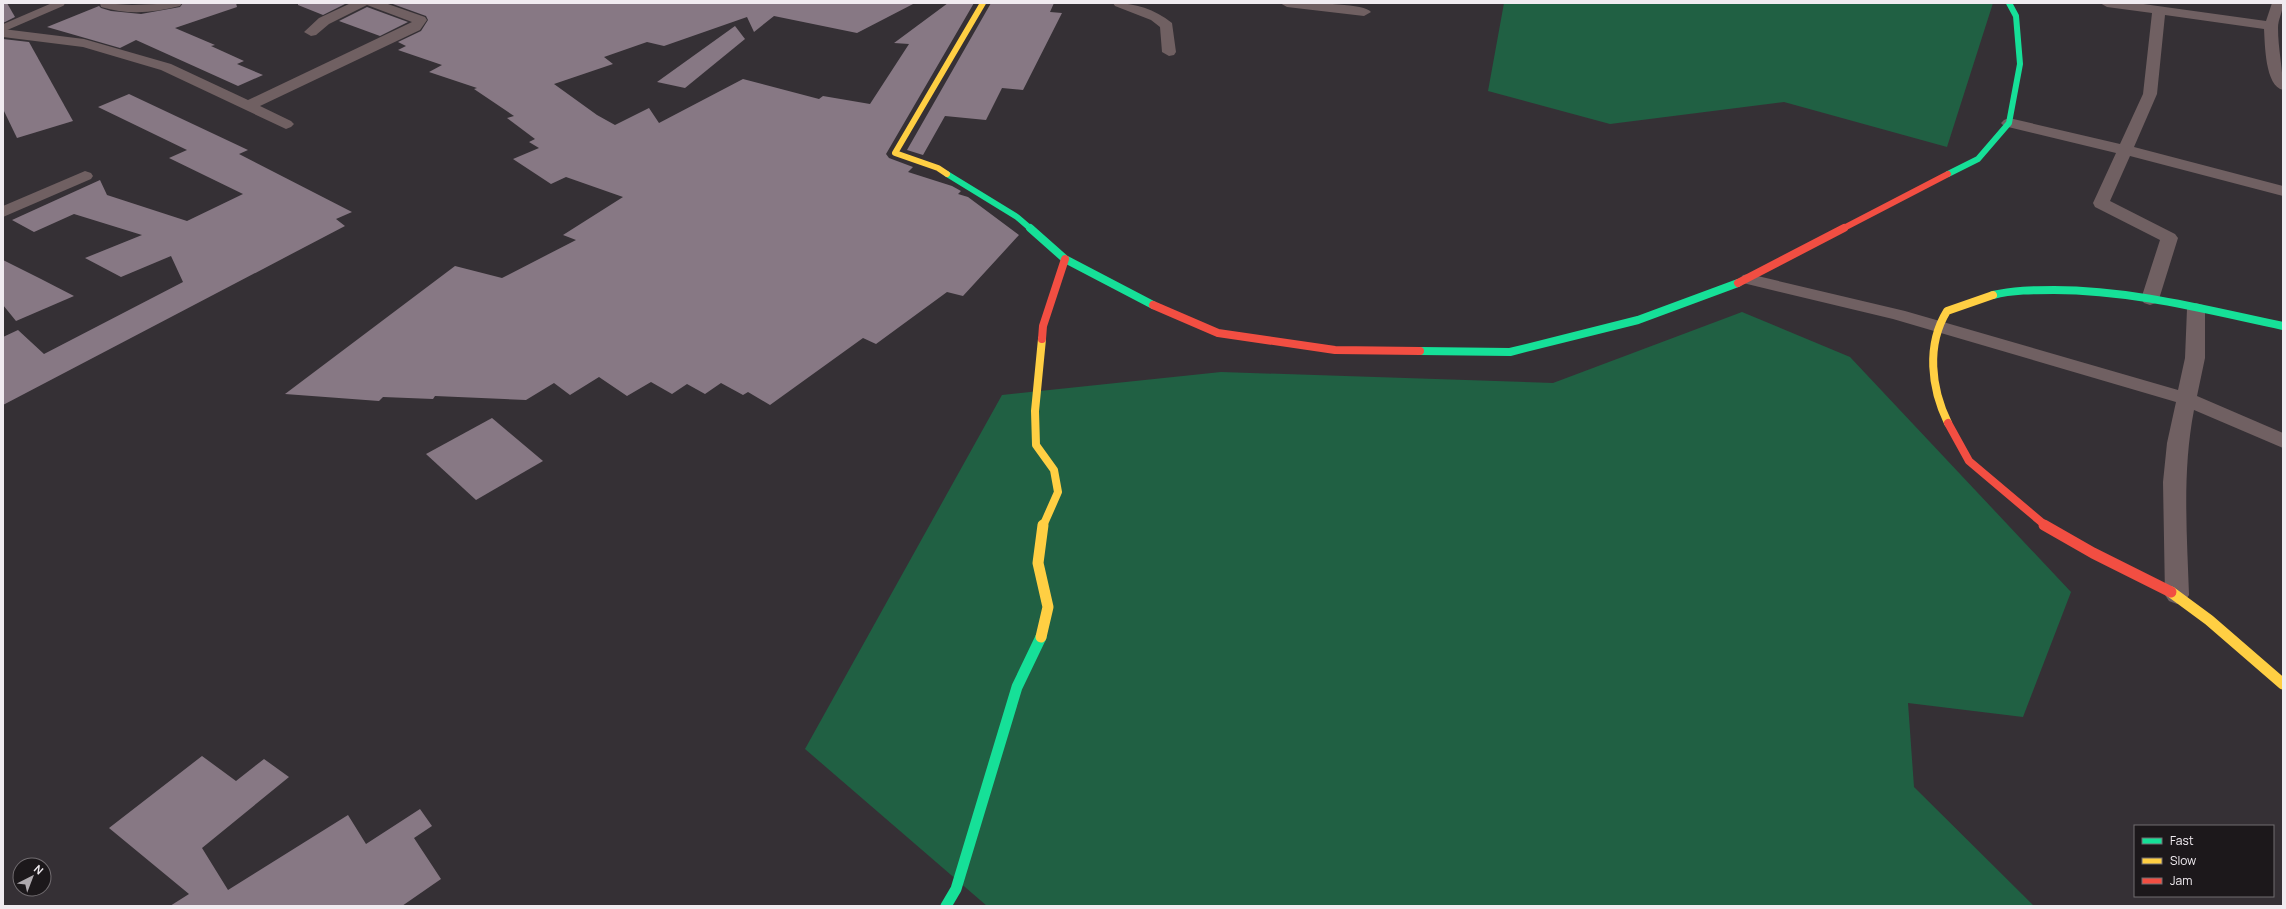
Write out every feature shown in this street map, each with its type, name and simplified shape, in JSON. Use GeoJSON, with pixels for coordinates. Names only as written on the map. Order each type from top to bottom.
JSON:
{"type":"FeatureCollection","features":[{"type":"Feature","properties":{"kind":"street"},"geometry":{"type":"LineString","coordinates":[[105,3],[119,9],[130,10],[148,9],[175,3]]}},
{"type":"Feature","properties":{"kind":"street"},"geometry":{"type":"LineString","coordinates":[[311,32],[324,21],[362,3]]}},
{"type":"Feature","properties":{"kind":"street"},"geometry":{"type":"LineString","coordinates":[[248,106],[415,27],[420,20],[372,3]]}},
{"type":"Feature","properties":{"kind":"street"},"geometry":{"type":"LineString","coordinates":[[983,3],[895,153],[938,168],[1017,217],[1065,259],[1141,300],[1218,333],[1335,350],[1510,352],[1638,320],[1749,279],[1877,209],[1978,159],[2009,123],[2020,64],[2016,16],[2009,3]]}},
{"type":"Feature","properties":{"kind":"street"},"geometry":{"type":"LineString","coordinates":[[1120,3],[1156,17],[1167,26],[1169,52]]}},
{"type":"Feature","properties":{"kind":"street"},"geometry":{"type":"LineString","coordinates":[[1287,3],[1364,12]]}},
{"type":"Feature","properties":{"kind":"street"},"geometry":{"type":"LineString","coordinates":[[2107,3],[2159,10],[2180,8],[2271,26]]}},
{"type":"Feature","properties":{"kind":"street"},"geometry":{"type":"LineString","coordinates":[[2279,3],[2271,26],[2283,86]]}},
{"type":"Feature","properties":{"kind":"street"},"geometry":{"type":"LineString","coordinates":[[2150,299],[2169,238],[2101,203],[2150,94],[2159,10]]}},
{"type":"Feature","properties":{"kind":"street"},"geometry":{"type":"LineString","coordinates":[[3,33],[84,43],[166,67],[286,124]]}},
{"type":"Feature","properties":{"kind":"street"},"geometry":{"type":"LineString","coordinates":[[2009,123],[2124,150],[2283,191]]}},
{"type":"Feature","properties":{"kind":"street"},"geometry":{"type":"LineString","coordinates":[[3,212],[85,176]]}},
{"type":"Feature","properties":{"kind":"street"},"geometry":{"type":"LineString","coordinates":[[946,906],[956,889],[1017,687],[1044,630],[1048,607],[1038,564],[1043,524],[1058,492],[1054,470],[1036,445],[1035,411],[1043,326],[1065,259]]}},
{"type":"Feature","properties":{"kind":"street"},"geometry":{"type":"LineString","coordinates":[[1749,279],[1938,326],[2187,399],[2283,441]]}},
{"type":"Feature","properties":{"kind":"street"},"geometry":{"type":"LineString","coordinates":[[2283,326],[2119,293],[2068,289],[2004,291],[1947,311],[1938,326],[1933,353],[1940,409],[1968,461],[2043,524],[2093,553],[2177,596],[2209,620],[2283,684]]}},
{"type":"Feature","properties":{"kind":"street"},"geometry":{"type":"LineString","coordinates":[[2177,596],[2174,482],[2177,443],[2195,358],[2196,309]]}},
{"type":"Feature","properties":{"kind":"lane"},"geometry":{"type":"LineString","coordinates":[[3,28],[61,3]]}},
{"type":"Feature","properties":{"kind":"green space"},"geometry":{"type":"Polygon","coordinates":[[[1504,3],[1993,3],[1947,147],[1784,102],[1610,124],[1488,91],[1504,3]]]}},
{"type":"Feature","properties":{"kind":"green space"},"geometry":{"type":"Polygon","coordinates":[[[1742,312],[1850,357],[2071,592],[2023,717],[1908,703],[1914,787],[2034,906],[987,906],[805,749],[1002,395],[1221,372],[1553,383],[1742,312]]]}},
{"type":"Feature","properties":{"kind":"building"},"geometry":{"type":"Polygon","coordinates":[[[3,3],[7,3],[15,17],[3,23],[3,3]]]}},
{"type":"Feature","properties":{"kind":"building"},"geometry":{"type":"Polygon","coordinates":[[[183,3],[236,3],[237,7],[175,28],[215,45],[211,46],[244,61],[237,64],[263,75],[238,86],[136,40],[120,48],[47,27],[99,6],[111,11],[141,14],[180,7],[183,3]]]}},
{"type":"Feature","properties":{"kind":"building"},"geometry":{"type":"Polygon","coordinates":[[[298,3],[347,3],[323,15],[298,5],[298,3]]]}},
{"type":"Feature","properties":{"kind":"building"},"geometry":{"type":"Polygon","coordinates":[[[390,3],[915,3],[857,33],[774,16],[754,32],[747,17],[664,46],[647,42],[604,57],[613,64],[554,84],[597,115],[615,125],[649,108],[659,123],[743,79],[819,99],[823,96],[870,104],[909,44],[894,43],[948,3],[974,3],[886,154],[889,158],[913,167],[908,172],[952,186],[961,191],[958,194],[968,197],[1019,235],[963,296],[947,292],[876,344],[863,338],[770,405],[748,392],[743,395],[721,383],[705,394],[687,384],[672,394],[651,382],[627,396],[599,377],[570,395],[554,383],[526,400],[435,396],[433,399],[383,397],[379,401],[285,394],[455,266],[502,278],[576,240],[563,235],[623,197],[566,177],[551,184],[513,159],[539,148],[529,142],[535,139],[507,118],[514,116],[474,89],[477,88],[429,72],[442,65],[398,50],[406,46],[398,42],[421,31],[428,20],[426,16],[390,3]]]}},
{"type":"Feature","properties":{"kind":"building"},"geometry":{"type":"Polygon","coordinates":[[[991,3],[1054,3],[1050,12],[1062,13],[1023,90],[1002,88],[986,120],[945,116],[923,155],[907,150],[991,3]]]}},
{"type":"Feature","properties":{"kind":"building"},"geometry":{"type":"Polygon","coordinates":[[[367,7],[408,22],[380,36],[339,21],[367,7]]]}},
{"type":"Feature","properties":{"kind":"building"},"geometry":{"type":"Polygon","coordinates":[[[735,26],[745,39],[685,88],[657,82],[735,26]]]}},
{"type":"Feature","properties":{"kind":"building"},"geometry":{"type":"Polygon","coordinates":[[[3,39],[29,42],[73,121],[17,138],[3,109],[3,39]]]}},
{"type":"Feature","properties":{"kind":"building"},"geometry":{"type":"Polygon","coordinates":[[[129,94],[248,150],[239,154],[352,212],[336,219],[345,226],[3,405],[3,337],[18,330],[44,354],[183,282],[171,256],[121,277],[85,258],[142,235],[74,214],[34,232],[12,220],[100,180],[107,195],[187,221],[243,194],[169,158],[187,150],[98,107],[129,94]]]}},
{"type":"Feature","properties":{"kind":"building"},"geometry":{"type":"Polygon","coordinates":[[[3,260],[74,296],[16,321],[3,305],[3,260]]]}},
{"type":"Feature","properties":{"kind":"building"},"geometry":{"type":"Polygon","coordinates":[[[492,418],[543,461],[476,500],[426,454],[492,418]]]}},
{"type":"Feature","properties":{"kind":"building"},"geometry":{"type":"Polygon","coordinates":[[[202,756],[236,781],[264,759],[289,777],[202,848],[228,890],[348,815],[366,844],[420,809],[432,826],[414,838],[441,879],[402,906],[170,906],[189,894],[109,828],[202,756]]]}},
{"type":"Feature","properties":{"kind":"traffic: fast"},"geometry":{"type":"LineString","coordinates":[[1948,174],[1978,159],[2009,123],[2020,64],[2016,16],[2009,3]]}},
{"type":"Feature","properties":{"kind":"traffic: fast"},"geometry":{"type":"LineString","coordinates":[[947,174],[1017,217],[1065,259],[1153,305]]}},
{"type":"Feature","properties":{"kind":"traffic: fast"},"geometry":{"type":"LineString","coordinates":[[1420,351],[1510,352],[1638,320],[1738,283]]}},
{"type":"Feature","properties":{"kind":"traffic: fast"},"geometry":{"type":"LineString","coordinates":[[1993,295],[2011,291],[2029,290],[2103,292],[2163,301],[2283,326]]}},
{"type":"Feature","properties":{"kind":"traffic: fast"},"geometry":{"type":"LineString","coordinates":[[946,906],[956,889],[1017,687],[1041,637]]}},
{"type":"Feature","properties":{"kind":"traffic: slow"},"geometry":{"type":"LineString","coordinates":[[947,174],[938,168],[895,153],[983,3]]}},
{"type":"Feature","properties":{"kind":"traffic: slow"},"geometry":{"type":"LineString","coordinates":[[1948,423],[1939,402],[1934,376],[1934,350],[1938,327],[1947,311],[1993,295]]}},
{"type":"Feature","properties":{"kind":"traffic: slow"},"geometry":{"type":"LineString","coordinates":[[1041,637],[1048,607],[1038,563],[1043,524],[1058,492],[1054,470],[1036,445],[1035,411],[1042,339]]}},
{"type":"Feature","properties":{"kind":"traffic: slow"},"geometry":{"type":"LineString","coordinates":[[2171,592],[2209,620],[2283,684]]}},
{"type":"Feature","properties":{"kind":"traffic: jam"},"geometry":{"type":"LineString","coordinates":[[1738,283],[1948,174]]}},
{"type":"Feature","properties":{"kind":"traffic: jam"},"geometry":{"type":"LineString","coordinates":[[1042,339],[1043,326],[1065,259]]}},
{"type":"Feature","properties":{"kind":"traffic: jam"},"geometry":{"type":"LineString","coordinates":[[1153,305],[1218,333],[1335,350],[1420,351]]}},
{"type":"Feature","properties":{"kind":"traffic: jam"},"geometry":{"type":"LineString","coordinates":[[1948,423],[1969,461],[2043,524],[2093,553],[2171,592]]}}]}
